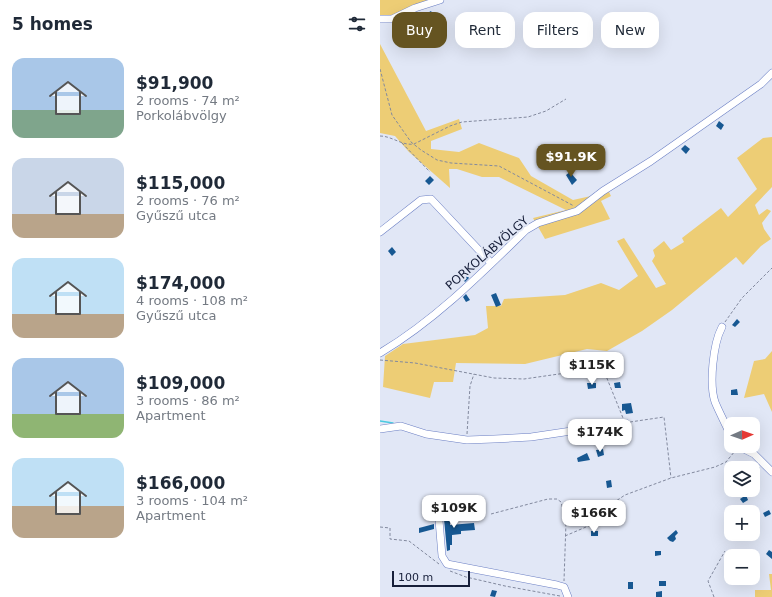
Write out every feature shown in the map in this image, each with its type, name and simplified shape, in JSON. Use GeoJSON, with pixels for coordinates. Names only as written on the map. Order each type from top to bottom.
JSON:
{"type":"FeatureCollection","features":[{"type":"Feature","properties":{"kind":"street"},"geometry":{"type":"LineString","coordinates":[[380,19],[392,19],[414,8],[440,0]]}},
{"type":"Feature","properties":{"kind":"street","name":"PORKOLÁBVÖLGY"},"geometry":{"type":"LineString","coordinates":[[380,353],[418,327],[526,230],[538,223],[571,214],[579,210],[603,191],[658,156],[761,84],[772,72]]}},
{"type":"Feature","properties":{"kind":"street"},"geometry":{"type":"LineString","coordinates":[[380,232],[422,200],[431,199],[491,263]]}},
{"type":"Feature","properties":{"kind":"street"},"geometry":{"type":"LineString","coordinates":[[722,327],[717,337],[714,354],[714,395],[724,419]]}},
{"type":"Feature","properties":{"kind":"street"},"geometry":{"type":"LineString","coordinates":[[380,429],[401,426],[426,434],[466,440],[531,437],[625,423]]}},
{"type":"Feature","properties":{"kind":"street"},"geometry":{"type":"LineString","coordinates":[[752,453],[772,472]]}},
{"type":"Feature","properties":{"kind":"street"},"geometry":{"type":"LineString","coordinates":[[439,520],[442,556],[448,564],[564,587],[568,597]]}},
{"type":"Feature","properties":{"kind":"path"},"geometry":{"type":"LineString","coordinates":[[380,69],[392,115],[414,144],[437,160],[451,163],[499,166],[564,199],[579,210]]}},
{"type":"Feature","properties":{"kind":"path"},"geometry":{"type":"LineString","coordinates":[[380,136],[414,144],[450,126],[462,122],[513,120],[528,117],[546,111],[566,99]]}},
{"type":"Feature","properties":{"kind":"path"},"geometry":{"type":"LineString","coordinates":[[402,142],[430,172]]}},
{"type":"Feature","properties":{"kind":"path"},"geometry":{"type":"LineString","coordinates":[[722,327],[742,298],[772,268]]}},
{"type":"Feature","properties":{"kind":"path"},"geometry":{"type":"LineString","coordinates":[[380,360],[415,363],[494,378],[524,379],[601,368],[604,371],[625,423],[664,417],[671,478]]}},
{"type":"Feature","properties":{"kind":"path"},"geometry":{"type":"LineString","coordinates":[[466,440],[470,386],[474,373]]}},
{"type":"Feature","properties":{"kind":"path"},"geometry":{"type":"LineString","coordinates":[[566,536],[600,521],[616,501],[624,495],[671,478],[715,467],[729,459],[733,453]]}},
{"type":"Feature","properties":{"kind":"path"},"geometry":{"type":"LineString","coordinates":[[491,514],[533,502],[557,499],[561,502],[564,508],[566,536],[564,542],[564,587]]}},
{"type":"Feature","properties":{"kind":"path"},"geometry":{"type":"LineString","coordinates":[[714,597],[708,581],[724,553]]}},
{"type":"Feature","properties":{"kind":"shaded area"},"geometry":{"type":"Polygon","coordinates":[[[380,0],[432,0],[404,12],[392,12],[392,17],[380,22],[380,0]]]}},
{"type":"Feature","properties":{"kind":"shaded area"},"geometry":{"type":"Polygon","coordinates":[[[380,44],[426,131],[459,119],[462,129],[431,141],[431,149],[459,152],[479,143],[519,158],[531,176],[573,200],[609,192],[611,196],[601,201],[610,219],[545,239],[533,218],[566,210],[499,177],[482,177],[457,169],[449,169],[450,188],[409,152],[395,136],[380,133],[380,44]]]}},
{"type":"Feature","properties":{"kind":"shaded area"},"geometry":{"type":"Polygon","coordinates":[[[772,137],[772,187],[755,205],[759,215],[767,209],[771,211],[762,223],[771,239],[761,246],[743,265],[736,257],[672,310],[642,331],[607,351],[587,349],[525,364],[456,363],[453,382],[434,382],[430,398],[383,387],[385,356],[403,344],[475,335],[488,328],[486,306],[501,306],[504,299],[565,295],[601,283],[619,290],[638,276],[617,241],[624,238],[656,288],[666,284],[652,261],[655,256],[653,250],[664,241],[671,250],[684,242],[682,238],[721,208],[728,217],[757,189],[737,158],[763,138],[772,137]]]}},
{"type":"Feature","properties":{"kind":"shaded area"},"geometry":{"type":"Polygon","coordinates":[[[772,351],[772,412],[764,394],[744,398],[754,361],[765,359],[772,351]]]}},
{"type":"Feature","properties":{"kind":"shaded area"},"geometry":{"type":"Polygon","coordinates":[[[769,574],[772,574],[772,597],[755,597],[755,590],[771,590],[769,574]]]}},
{"type":"Feature","properties":{"kind":"building"},"geometry":{"type":"Polygon","coordinates":[[[719,121],[724,125],[721,130],[716,126],[719,121]]]}},
{"type":"Feature","properties":{"kind":"building"},"geometry":{"type":"Polygon","coordinates":[[[685,145],[690,149],[686,154],[681,149],[685,145]]]}},
{"type":"Feature","properties":{"kind":"building"},"geometry":{"type":"Polygon","coordinates":[[[570,172],[577,180],[572,185],[566,175],[570,172]]]}},
{"type":"Feature","properties":{"kind":"building"},"geometry":{"type":"Polygon","coordinates":[[[430,176],[434,180],[429,185],[425,181],[430,176]]]}},
{"type":"Feature","properties":{"kind":"building"},"geometry":{"type":"Polygon","coordinates":[[[392,247],[396,252],[392,256],[388,251],[392,247]]]}},
{"type":"Feature","properties":{"kind":"building"},"geometry":{"type":"Polygon","coordinates":[[[465,273],[469,278],[465,282],[461,277],[465,273]]]}},
{"type":"Feature","properties":{"kind":"building"},"geometry":{"type":"Polygon","coordinates":[[[496,293],[501,305],[496,307],[491,295],[496,293]]]}},
{"type":"Feature","properties":{"kind":"building"},"geometry":{"type":"Polygon","coordinates":[[[466,294],[470,300],[466,302],[463,297],[466,294]]]}},
{"type":"Feature","properties":{"kind":"building"},"geometry":{"type":"Polygon","coordinates":[[[737,319],[740,322],[735,327],[732,325],[737,319]]]}},
{"type":"Feature","properties":{"kind":"building"},"geometry":{"type":"Polygon","coordinates":[[[620,382],[621,388],[615,388],[614,383],[620,382]]]}},
{"type":"Feature","properties":{"kind":"building"},"geometry":{"type":"Polygon","coordinates":[[[587,383],[596,383],[596,388],[588,389],[587,383]]]}},
{"type":"Feature","properties":{"kind":"building"},"geometry":{"type":"Polygon","coordinates":[[[737,389],[738,395],[731,395],[731,390],[737,389]]]}},
{"type":"Feature","properties":{"kind":"building"},"geometry":{"type":"Polygon","coordinates":[[[631,403],[633,413],[626,414],[625,410],[622,411],[622,404],[631,403]]]}},
{"type":"Feature","properties":{"kind":"building"},"geometry":{"type":"Polygon","coordinates":[[[603,449],[604,455],[598,457],[596,450],[603,449]]]}},
{"type":"Feature","properties":{"kind":"building"},"geometry":{"type":"Polygon","coordinates":[[[587,453],[590,460],[578,462],[577,458],[587,453]]]}},
{"type":"Feature","properties":{"kind":"building"},"geometry":{"type":"Polygon","coordinates":[[[611,480],[612,487],[607,488],[606,481],[611,480]]]}},
{"type":"Feature","properties":{"kind":"building"},"geometry":{"type":"Polygon","coordinates":[[[747,497],[748,500],[743,503],[740,499],[747,497]]]}},
{"type":"Feature","properties":{"kind":"building"},"geometry":{"type":"Polygon","coordinates":[[[769,510],[771,514],[765,517],[763,513],[769,510]]]}},
{"type":"Feature","properties":{"kind":"building"},"geometry":{"type":"Polygon","coordinates":[[[450,513],[450,525],[474,523],[475,530],[461,531],[461,534],[452,535],[452,545],[450,545],[450,550],[447,551],[444,519],[437,514],[450,513]]]}},
{"type":"Feature","properties":{"kind":"building"},"geometry":{"type":"Polygon","coordinates":[[[434,524],[434,529],[419,533],[419,528],[434,524]]]}},
{"type":"Feature","properties":{"kind":"building"},"geometry":{"type":"Polygon","coordinates":[[[676,530],[678,533],[675,536],[676,539],[673,542],[670,541],[667,538],[676,530]]]}},
{"type":"Feature","properties":{"kind":"building"},"geometry":{"type":"Polygon","coordinates":[[[591,531],[598,531],[598,536],[591,536],[591,531]]]}},
{"type":"Feature","properties":{"kind":"building"},"geometry":{"type":"Polygon","coordinates":[[[769,550],[772,552],[772,559],[766,554],[769,550]]]}},
{"type":"Feature","properties":{"kind":"building"},"geometry":{"type":"Polygon","coordinates":[[[655,551],[661,551],[661,555],[655,556],[655,551]]]}},
{"type":"Feature","properties":{"kind":"building"},"geometry":{"type":"Polygon","coordinates":[[[659,581],[666,581],[666,586],[659,586],[659,581]]]}},
{"type":"Feature","properties":{"kind":"building"},"geometry":{"type":"Polygon","coordinates":[[[628,582],[633,582],[633,589],[628,589],[628,582]]]}},
{"type":"Feature","properties":{"kind":"building"},"geometry":{"type":"Polygon","coordinates":[[[492,590],[497,591],[495,597],[490,596],[492,590]]]}},
{"type":"Feature","properties":{"kind":"building"},"geometry":{"type":"Polygon","coordinates":[[[662,591],[662,597],[656,597],[656,592],[662,591]]]}},
{"type":"Feature","properties":{"kind":"waterway"},"geometry":{"type":"LineString","coordinates":[[380,421],[393,423]]}}]}
